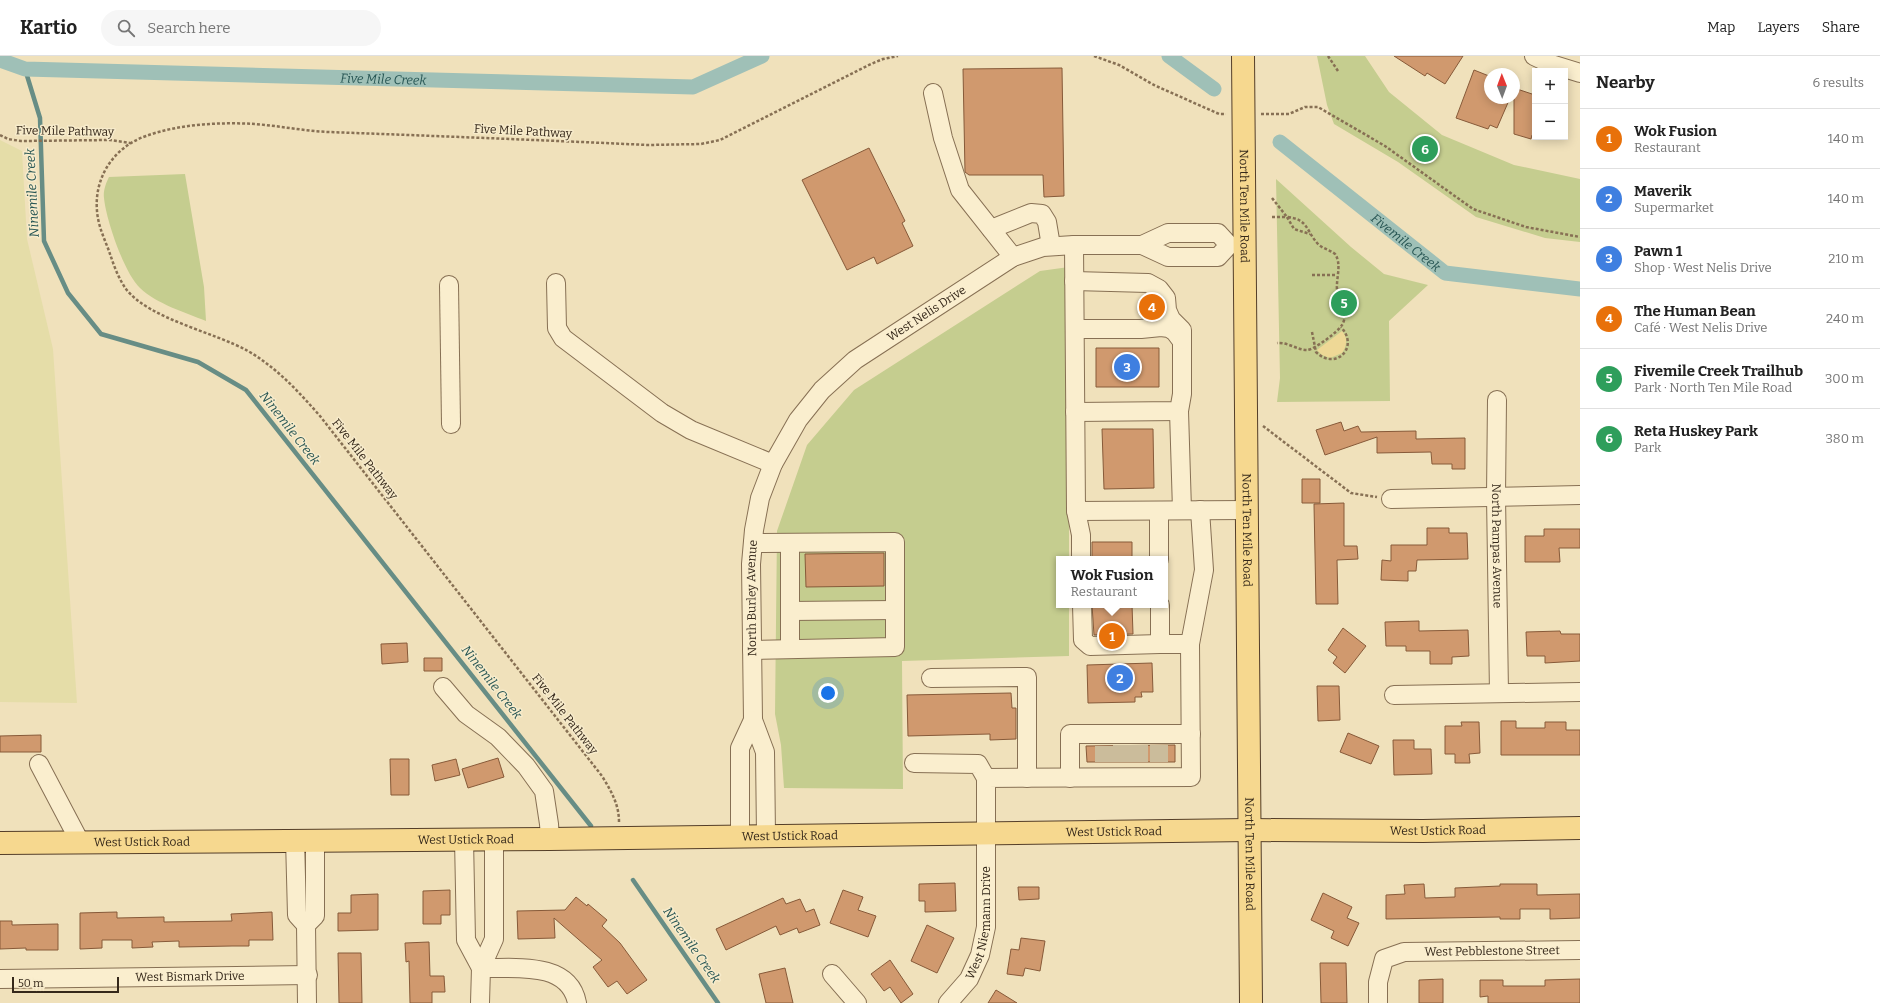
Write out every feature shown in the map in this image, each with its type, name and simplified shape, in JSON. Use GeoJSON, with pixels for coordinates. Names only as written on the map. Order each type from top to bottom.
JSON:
{"type":"FeatureCollection","features":[{"type":"Feature","properties":{"kind":"main road","name":"North Ten Mile Road"},"geometry":{"type":"LineString","coordinates":[[1243,56],[1237,245],[1246,419],[1251,1003]]}},
{"type":"Feature","properties":{"kind":"main road","name":"West Ustick Road"},"geometry":{"type":"LineString","coordinates":[[0,843],[305,839],[494,839],[740,835],[986,834],[1249,830],[1423,831],[1580,828]]}},
{"type":"Feature","properties":{"kind":"street"},"geometry":{"type":"LineString","coordinates":[[1534,56],[1551,64],[1580,73]]}},
{"type":"Feature","properties":{"kind":"street"},"geometry":{"type":"LineString","coordinates":[[933,93],[943,138],[960,190],[1013,256]]}},
{"type":"Feature","properties":{"kind":"street"},"geometry":{"type":"LineString","coordinates":[[991,229],[1032,213],[1042,214],[1047,222],[1051,246]]}},
{"type":"Feature","properties":{"kind":"street","name":"West Nelis Drive"},"geometry":{"type":"LineString","coordinates":[[770,471],[798,420],[822,390],[855,360],[1013,256],[1051,246],[1142,245],[1168,233],[1218,233],[1237,245],[1218,257],[1168,257],[1142,245]]}},
{"type":"Feature","properties":{"kind":"street"},"geometry":{"type":"LineString","coordinates":[[1074,245],[1076,511],[1081,535],[1081,556]]}},
{"type":"Feature","properties":{"kind":"street"},"geometry":{"type":"LineString","coordinates":[[1074,281],[1148,283],[1159,289],[1166,298],[1167,310],[1171,319],[1182,330],[1182,394],[1179,411],[1182,510]]}},
{"type":"Feature","properties":{"kind":"street"},"geometry":{"type":"LineString","coordinates":[[556,284],[557,328],[563,338],[662,412],[691,430],[770,471]]}},
{"type":"Feature","properties":{"kind":"street"},"geometry":{"type":"LineString","coordinates":[[449,285],[451,424]]}},
{"type":"Feature","properties":{"kind":"street"},"geometry":{"type":"LineString","coordinates":[[1159,289],[1162,296],[1163,318],[1161,327]]}},
{"type":"Feature","properties":{"kind":"street"},"geometry":{"type":"LineString","coordinates":[[1075,329],[1141,329],[1161,327],[1169,328],[1175,332],[1182,341]]}},
{"type":"Feature","properties":{"kind":"street","name":"North Pampas Avenue"},"geometry":{"type":"LineString","coordinates":[[1497,400],[1496,496],[1499,693]]}},
{"type":"Feature","properties":{"kind":"street"},"geometry":{"type":"LineString","coordinates":[[1075,412],[1179,411]]}},
{"type":"Feature","properties":{"kind":"street","name":"North Burley Avenue"},"geometry":{"type":"LineString","coordinates":[[766,835],[765,752],[753,720],[751,564],[760,498],[770,471]]}},
{"type":"Feature","properties":{"kind":"street"},"geometry":{"type":"LineString","coordinates":[[1391,499],[1580,495]]}},
{"type":"Feature","properties":{"kind":"street"},"geometry":{"type":"LineString","coordinates":[[914,764],[978,764],[986,778],[1070,778],[1104,755],[1159,754],[1191,777],[1190,644],[1204,570],[1200,510]]}},
{"type":"Feature","properties":{"kind":"street"},"geometry":{"type":"LineString","coordinates":[[1076,511],[1247,510]]}},
{"type":"Feature","properties":{"kind":"street"},"geometry":{"type":"LineString","coordinates":[[1159,511],[1159,556]]}},
{"type":"Feature","properties":{"kind":"street"},"geometry":{"type":"LineString","coordinates":[[752,650],[790,648],[895,647],[895,542],[753,543]]}},
{"type":"Feature","properties":{"kind":"street"},"geometry":{"type":"LineString","coordinates":[[790,543],[790,648]]}},
{"type":"Feature","properties":{"kind":"street"},"geometry":{"type":"LineString","coordinates":[[1082,608],[1083,640],[1090,646],[1190,644]]}},
{"type":"Feature","properties":{"kind":"street"},"geometry":{"type":"LineString","coordinates":[[1160,608],[1160,644]]}},
{"type":"Feature","properties":{"kind":"street"},"geometry":{"type":"LineString","coordinates":[[790,611],[895,610]]}},
{"type":"Feature","properties":{"kind":"street"},"geometry":{"type":"LineString","coordinates":[[931,678],[1027,677],[1027,778]]}},
{"type":"Feature","properties":{"kind":"street"},"geometry":{"type":"LineString","coordinates":[[443,687],[466,714],[498,737],[526,766],[544,791],[550,838]]}},
{"type":"Feature","properties":{"kind":"street"},"geometry":{"type":"LineString","coordinates":[[1394,695],[1580,692]]}},
{"type":"Feature","properties":{"kind":"street","name":"North Burley Avenue"},"geometry":{"type":"LineString","coordinates":[[740,835],[740,748],[753,720]]}},
{"type":"Feature","properties":{"kind":"street"},"geometry":{"type":"LineString","coordinates":[[1070,778],[1070,734],[1104,755],[1131,755],[1159,754],[1191,734]]}},
{"type":"Feature","properties":{"kind":"street"},"geometry":{"type":"LineString","coordinates":[[39,764],[80,842]]}},
{"type":"Feature","properties":{"kind":"street","name":"West Niemann Drive"},"geometry":{"type":"LineString","coordinates":[[948,1003],[969,979],[980,955],[986,927],[986,778]]}},
{"type":"Feature","properties":{"kind":"street"},"geometry":{"type":"LineString","coordinates":[[305,839],[297,915],[306,925],[308,975],[307,1003]]}},
{"type":"Feature","properties":{"kind":"street"},"geometry":{"type":"LineString","coordinates":[[464,839],[466,940],[481,968]]}},
{"type":"Feature","properties":{"kind":"street"},"geometry":{"type":"LineString","coordinates":[[480,1003],[481,968],[494,939],[494,839]]}},
{"type":"Feature","properties":{"kind":"street","name":"West Pebblestone Street"},"geometry":{"type":"LineString","coordinates":[[1378,1003],[1378,982],[1384,959],[1404,952],[1580,950]]}},
{"type":"Feature","properties":{"kind":"street"},"geometry":{"type":"LineString","coordinates":[[481,968],[536,969],[552,973],[565,981],[576,995],[577,1003]]}},
{"type":"Feature","properties":{"kind":"street"},"geometry":{"type":"LineString","coordinates":[[832,974],[857,1003]]}},
{"type":"Feature","properties":{"kind":"street","name":"West Bismark Drive"},"geometry":{"type":"LineString","coordinates":[[0,979],[308,975]]}},
{"type":"Feature","properties":{"kind":"path","name":"Five Mile Pathway"},"geometry":{"type":"LineString","coordinates":[[619,837],[619,810],[613,794],[602,776],[320,416],[293,385],[271,366],[248,351],[224,339],[160,314],[140,302],[126,288],[114,264],[101,228],[97,211],[97,192],[101,176],[109,162],[130,143],[144,136],[188,126],[254,124],[326,132],[648,145],[701,144],[720,140],[871,64],[883,59],[898,56]]}},
{"type":"Feature","properties":{"kind":"path"},"geometry":{"type":"LineString","coordinates":[[1094,56],[1119,65],[1154,85],[1219,114]]}},
{"type":"Feature","properties":{"kind":"path"},"geometry":{"type":"LineString","coordinates":[[1328,56],[1338,71]]}},
{"type":"Feature","properties":{"kind":"path"},"geometry":{"type":"LineString","coordinates":[[1270,114],[1289,114],[1305,106],[1318,107],[1384,146],[1474,209],[1526,227],[1580,237]]}},
{"type":"Feature","properties":{"kind":"path","name":"Five Mile Pathway"},"geometry":{"type":"LineString","coordinates":[[0,135],[8,139],[21,141],[110,140],[130,143]]}},
{"type":"Feature","properties":{"kind":"path"},"geometry":{"type":"LineString","coordinates":[[1272,198],[1287,217],[1294,229],[1311,234]]}},
{"type":"Feature","properties":{"kind":"path"},"geometry":{"type":"LineString","coordinates":[[1272,217],[1295,218],[1305,224],[1320,246],[1336,254],[1339,263],[1337,292],[1345,314],[1341,327],[1314,347],[1305,350],[1288,343],[1277,343]]}},
{"type":"Feature","properties":{"kind":"path"},"geometry":{"type":"LineString","coordinates":[[1312,276],[1337,275]]}},
{"type":"Feature","properties":{"kind":"path"},"geometry":{"type":"LineString","coordinates":[[1312,332],[1316,352],[1324,358],[1333,359],[1342,356],[1347,349],[1348,341],[1346,332],[1341,327]]}},
{"type":"Feature","properties":{"kind":"path"},"geometry":{"type":"LineString","coordinates":[[1246,419],[1262,425],[1351,493],[1391,499]]}},
{"type":"Feature","properties":{"kind":"shaded area"},"geometry":{"type":"Polygon","coordinates":[[[0,140],[22,151],[27,239],[53,349],[77,703],[0,702],[0,140]]]}},
{"type":"Feature","properties":{"kind":"green space"},"geometry":{"type":"Polygon","coordinates":[[[1317,56],[1365,56],[1389,92],[1442,135],[1514,165],[1580,179],[1580,242],[1545,238],[1476,217],[1398,162],[1334,124],[1327,105],[1317,56]]]}},
{"type":"Feature","properties":{"kind":"green space"},"geometry":{"type":"Polygon","coordinates":[[[185,174],[204,287],[206,321],[154,299],[140,288],[128,271],[122,258],[112,232],[105,207],[104,193],[109,177],[185,174]]]}},
{"type":"Feature","properties":{"kind":"green space"},"geometry":{"type":"Polygon","coordinates":[[[1276,179],[1351,247],[1384,274],[1428,285],[1389,321],[1390,401],[1277,402],[1280,378],[1276,179]]]}},
{"type":"Feature","properties":{"kind":"green space"},"geometry":{"type":"Polygon","coordinates":[[[1069,267],[1069,556],[1056,556],[1056,608],[1069,608],[1069,656],[902,661],[903,789],[784,788],[781,745],[775,714],[777,531],[807,445],[854,390],[1040,271],[1069,267]]]}},
{"type":"Feature","properties":{"kind":"sand"},"geometry":{"type":"Polygon","coordinates":[[[1342,331],[1346,342],[1342,353],[1330,358],[1322,355],[1317,350],[1342,331]]]}},
{"type":"Feature","properties":{"kind":"building"},"geometry":{"type":"Polygon","coordinates":[[[1394,56],[1463,56],[1445,84],[1427,73],[1425,76],[1394,56]]]}},
{"type":"Feature","properties":{"kind":"building"},"geometry":{"type":"Polygon","coordinates":[[[1062,68],[1064,196],[1044,197],[1043,175],[969,175],[965,172],[963,69],[1062,68]]]}},
{"type":"Feature","properties":{"kind":"building"},"geometry":{"type":"Polygon","coordinates":[[[1474,70],[1484,74],[1484,104],[1507,104],[1497,128],[1490,125],[1488,129],[1456,118],[1474,70]]]}},
{"type":"Feature","properties":{"kind":"building"},"geometry":{"type":"Polygon","coordinates":[[[1520,90],[1532,94],[1532,135],[1531,139],[1514,134],[1514,104],[1520,104],[1520,90]]]}},
{"type":"Feature","properties":{"kind":"building"},"geometry":{"type":"Polygon","coordinates":[[[869,148],[905,221],[902,223],[913,246],[877,264],[874,257],[847,270],[802,180],[869,148]]]}},
{"type":"Feature","properties":{"kind":"building"},"geometry":{"type":"Polygon","coordinates":[[[1145,294],[1152,297],[1156,302],[1158,317],[1146,318],[1145,294]]]}},
{"type":"Feature","properties":{"kind":"building"},"geometry":{"type":"Polygon","coordinates":[[[1096,348],[1159,348],[1159,387],[1096,387],[1096,348]]]}},
{"type":"Feature","properties":{"kind":"building"},"geometry":{"type":"Polygon","coordinates":[[[1341,422],[1344,431],[1358,426],[1361,432],[1416,431],[1416,439],[1465,438],[1465,469],[1452,469],[1452,464],[1432,464],[1431,452],[1377,453],[1377,437],[1325,455],[1316,430],[1341,422]]]}},
{"type":"Feature","properties":{"kind":"building"},"geometry":{"type":"Polygon","coordinates":[[[1102,429],[1153,429],[1154,488],[1104,489],[1102,429]]]}},
{"type":"Feature","properties":{"kind":"building"},"geometry":{"type":"Polygon","coordinates":[[[1302,479],[1320,479],[1320,503],[1302,503],[1302,479]]]}},
{"type":"Feature","properties":{"kind":"building"},"geometry":{"type":"Polygon","coordinates":[[[1344,503],[1344,546],[1357,546],[1358,559],[1337,560],[1338,604],[1316,604],[1314,504],[1344,503]]]}},
{"type":"Feature","properties":{"kind":"building"},"geometry":{"type":"Polygon","coordinates":[[[1427,528],[1449,528],[1449,533],[1467,533],[1468,559],[1417,560],[1416,571],[1408,571],[1408,581],[1381,580],[1382,560],[1391,561],[1391,545],[1427,545],[1427,528]]]}},
{"type":"Feature","properties":{"kind":"building"},"geometry":{"type":"Polygon","coordinates":[[[1544,529],[1580,529],[1580,548],[1559,548],[1560,562],[1525,562],[1525,536],[1544,536],[1544,529]]]}},
{"type":"Feature","properties":{"kind":"building"},"geometry":{"type":"Polygon","coordinates":[[[1092,542],[1132,542],[1132,556],[1092,556],[1092,542]]]}},
{"type":"Feature","properties":{"kind":"building"},"geometry":{"type":"Polygon","coordinates":[[[884,553],[884,586],[806,587],[805,554],[884,553]]]}},
{"type":"Feature","properties":{"kind":"building"},"geometry":{"type":"Polygon","coordinates":[[[1092,608],[1132,608],[1133,634],[1094,635],[1092,608]]]}},
{"type":"Feature","properties":{"kind":"building"},"geometry":{"type":"Polygon","coordinates":[[[1419,621],[1419,631],[1468,630],[1469,656],[1452,657],[1452,664],[1430,664],[1430,651],[1406,651],[1406,646],[1386,646],[1385,622],[1419,621]]]}},
{"type":"Feature","properties":{"kind":"building"},"geometry":{"type":"Polygon","coordinates":[[[1343,628],[1366,646],[1345,673],[1333,663],[1337,657],[1328,650],[1343,628]]]}},
{"type":"Feature","properties":{"kind":"building"},"geometry":{"type":"Polygon","coordinates":[[[1560,631],[1561,634],[1580,634],[1580,661],[1545,663],[1545,656],[1527,656],[1526,632],[1560,631]]]}},
{"type":"Feature","properties":{"kind":"building"},"geometry":{"type":"Polygon","coordinates":[[[407,643],[408,662],[382,664],[381,644],[407,643]]]}},
{"type":"Feature","properties":{"kind":"building"},"geometry":{"type":"Polygon","coordinates":[[[424,658],[442,658],[442,671],[424,671],[424,658]]]}},
{"type":"Feature","properties":{"kind":"building"},"geometry":{"type":"Polygon","coordinates":[[[1152,663],[1153,692],[1141,692],[1142,697],[1135,697],[1135,702],[1088,703],[1087,665],[1152,663]]]}},
{"type":"Feature","properties":{"kind":"building"},"geometry":{"type":"Polygon","coordinates":[[[1317,686],[1339,686],[1340,720],[1318,721],[1317,686]]]}},
{"type":"Feature","properties":{"kind":"building"},"geometry":{"type":"Polygon","coordinates":[[[1011,693],[1012,708],[1016,708],[1016,739],[990,740],[990,734],[908,736],[907,695],[1011,693]]]}},
{"type":"Feature","properties":{"kind":"building"},"geometry":{"type":"Polygon","coordinates":[[[1501,721],[1516,721],[1516,728],[1545,728],[1545,722],[1566,722],[1566,730],[1580,730],[1580,755],[1501,755],[1501,721]]]}},
{"type":"Feature","properties":{"kind":"building"},"geometry":{"type":"Polygon","coordinates":[[[1461,722],[1479,722],[1480,753],[1469,754],[1470,763],[1455,763],[1455,754],[1445,754],[1445,726],[1462,726],[1461,722]]]}},
{"type":"Feature","properties":{"kind":"building"},"geometry":{"type":"Polygon","coordinates":[[[1348,733],[1379,746],[1371,764],[1340,752],[1348,733]]]}},
{"type":"Feature","properties":{"kind":"building"},"geometry":{"type":"Polygon","coordinates":[[[41,735],[41,752],[0,752],[0,736],[41,735]]]}},
{"type":"Feature","properties":{"kind":"building"},"geometry":{"type":"Polygon","coordinates":[[[1393,740],[1414,740],[1414,749],[1431,749],[1432,774],[1394,775],[1393,740]]]}},
{"type":"Feature","properties":{"kind":"building"},"geometry":{"type":"Polygon","coordinates":[[[1175,745],[1175,762],[1087,762],[1086,746],[1175,745]]]}},
{"type":"Feature","properties":{"kind":"building"},"geometry":{"type":"Polygon","coordinates":[[[498,758],[504,777],[468,788],[462,769],[498,758]]]}},
{"type":"Feature","properties":{"kind":"building"},"geometry":{"type":"Polygon","coordinates":[[[390,759],[409,759],[409,795],[391,795],[390,759]]]}},
{"type":"Feature","properties":{"kind":"building"},"geometry":{"type":"Polygon","coordinates":[[[456,759],[460,775],[435,781],[432,765],[456,759]]]}},
{"type":"Feature","properties":{"kind":"building"},"geometry":{"type":"Polygon","coordinates":[[[955,883],[956,911],[925,912],[925,901],[919,901],[919,884],[955,883]]]}},
{"type":"Feature","properties":{"kind":"building"},"geometry":{"type":"Polygon","coordinates":[[[1424,884],[1425,898],[1455,897],[1455,888],[1500,886],[1500,884],[1537,884],[1537,895],[1580,894],[1580,918],[1550,919],[1550,909],[1520,909],[1520,919],[1500,919],[1500,917],[1386,919],[1386,895],[1405,894],[1404,885],[1424,884]]]}},
{"type":"Feature","properties":{"kind":"building"},"geometry":{"type":"Polygon","coordinates":[[[1018,887],[1039,887],[1039,899],[1019,900],[1018,887]]]}},
{"type":"Feature","properties":{"kind":"building"},"geometry":{"type":"Polygon","coordinates":[[[450,890],[450,915],[441,915],[441,924],[423,924],[423,891],[450,890]]]}},
{"type":"Feature","properties":{"kind":"building"},"geometry":{"type":"Polygon","coordinates":[[[843,890],[863,897],[858,910],[876,916],[868,937],[830,923],[843,890]]]}},
{"type":"Feature","properties":{"kind":"building"},"geometry":{"type":"Polygon","coordinates":[[[1323,893],[1352,907],[1347,918],[1359,923],[1348,946],[1331,938],[1334,931],[1311,920],[1323,893]]]}},
{"type":"Feature","properties":{"kind":"building"},"geometry":{"type":"Polygon","coordinates":[[[378,894],[378,930],[338,931],[338,913],[351,913],[351,895],[378,894]]]}},
{"type":"Feature","properties":{"kind":"building"},"geometry":{"type":"Polygon","coordinates":[[[576,897],[587,906],[588,904],[607,920],[602,926],[620,943],[647,980],[627,994],[617,981],[608,987],[593,967],[602,960],[554,918],[555,938],[518,939],[517,911],[565,910],[576,897]]]}},
{"type":"Feature","properties":{"kind":"building"},"geometry":{"type":"Polygon","coordinates":[[[783,898],[786,904],[800,899],[806,912],[814,909],[820,925],[799,933],[797,928],[780,935],[776,926],[726,950],[716,929],[783,898]]]}},
{"type":"Feature","properties":{"kind":"building"},"geometry":{"type":"Polygon","coordinates":[[[117,912],[117,918],[164,917],[164,922],[232,921],[231,914],[272,912],[273,940],[249,940],[249,946],[179,947],[179,941],[152,942],[153,947],[132,948],[132,940],[102,940],[102,948],[80,949],[80,913],[117,912]]]}},
{"type":"Feature","properties":{"kind":"building"},"geometry":{"type":"Polygon","coordinates":[[[0,921],[12,921],[12,925],[58,924],[58,950],[26,950],[26,948],[0,949],[0,921]]]}},
{"type":"Feature","properties":{"kind":"building"},"geometry":{"type":"Polygon","coordinates":[[[927,925],[954,938],[937,973],[911,961],[927,925]]]}},
{"type":"Feature","properties":{"kind":"building"},"geometry":{"type":"Polygon","coordinates":[[[1021,938],[1045,941],[1040,971],[1025,968],[1023,976],[1007,974],[1011,949],[1019,950],[1021,938]]]}},
{"type":"Feature","properties":{"kind":"building"},"geometry":{"type":"Polygon","coordinates":[[[429,942],[430,976],[444,976],[445,992],[432,992],[432,1003],[410,1003],[409,961],[406,962],[405,943],[429,942]]]}},
{"type":"Feature","properties":{"kind":"building"},"geometry":{"type":"Polygon","coordinates":[[[338,953],[361,953],[362,1003],[339,1003],[338,953]]]}},
{"type":"Feature","properties":{"kind":"building"},"geometry":{"type":"Polygon","coordinates":[[[890,960],[913,994],[901,1003],[890,987],[884,991],[871,974],[890,960]]]}},
{"type":"Feature","properties":{"kind":"building"},"geometry":{"type":"Polygon","coordinates":[[[1320,963],[1346,963],[1347,1003],[1321,1003],[1320,963]]]}},
{"type":"Feature","properties":{"kind":"building"},"geometry":{"type":"Polygon","coordinates":[[[785,968],[793,1003],[766,1003],[759,974],[785,968]]]}},
{"type":"Feature","properties":{"kind":"building"},"geometry":{"type":"Polygon","coordinates":[[[1443,979],[1443,1003],[1419,1003],[1419,980],[1443,979]]]}},
{"type":"Feature","properties":{"kind":"building"},"geometry":{"type":"Polygon","coordinates":[[[1580,979],[1580,1003],[1488,1003],[1488,996],[1480,997],[1480,980],[1503,980],[1503,986],[1545,986],[1545,980],[1580,979]]]}},
{"type":"Feature","properties":{"kind":"building"},"geometry":{"type":"Polygon","coordinates":[[[996,990],[1017,1003],[988,1003],[996,990]]]}},
{"type":"Feature","properties":{"kind":"waterway","name":"Five Mile Creek"},"geometry":{"type":"LineString","coordinates":[[0,60],[25,69],[693,87],[762,56]]}},
{"type":"Feature","properties":{"kind":"waterway","name":"Five Mile Creek"},"geometry":{"type":"LineString","coordinates":[[1169,56],[1214,89]]}},
{"type":"Feature","properties":{"kind":"waterway","name":"Ninemile Creek"},"geometry":{"type":"LineString","coordinates":[[25,69],[40,118],[44,241],[68,293],[101,334],[198,362],[246,390],[591,826]]}},
{"type":"Feature","properties":{"kind":"waterway","name":"Fivemile Creek"},"geometry":{"type":"LineString","coordinates":[[1280,142],[1445,273],[1580,289]]}},
{"type":"Feature","properties":{"kind":"waterway","name":"Ninemile Creek"},"geometry":{"type":"LineString","coordinates":[[633,880],[718,1003]]}},
{"type":"Feature","properties":{"kind":"tunnel"},"geometry":{"type":"LineString","coordinates":[[1122,745],[1122,762]]}},
{"type":"Feature","properties":{"kind":"tunnel"},"geometry":{"type":"LineString","coordinates":[[1139,745],[1139,762]]}},
{"type":"Feature","properties":{"kind":"tunnel"},"geometry":{"type":"LineString","coordinates":[[1159,745],[1159,762]]}},
{"type":"Feature","properties":{"kind":"tunnel"},"geometry":{"type":"LineString","coordinates":[[1104,746],[1104,762]]}},
{"type":"Feature","properties":{"kind":"place","name":"Reta Huskey Park"},"geometry":{"type":"Point","coordinates":[1425,149]}},
{"type":"Feature","properties":{"kind":"place","name":"Fivemile Creek Trailhub"},"geometry":{"type":"Point","coordinates":[1344,303]}},
{"type":"Feature","properties":{"kind":"place","name":"The Human Bean"},"geometry":{"type":"Point","coordinates":[1152,307]}},
{"type":"Feature","properties":{"kind":"place","name":"Pawn 1"},"geometry":{"type":"Point","coordinates":[1127,367]}},
{"type":"Feature","properties":{"kind":"place","name":"Wok Fusion"},"geometry":{"type":"Point","coordinates":[1112,636]}},
{"type":"Feature","properties":{"kind":"place","name":"Maverik"},"geometry":{"type":"Point","coordinates":[1120,678]}}]}
